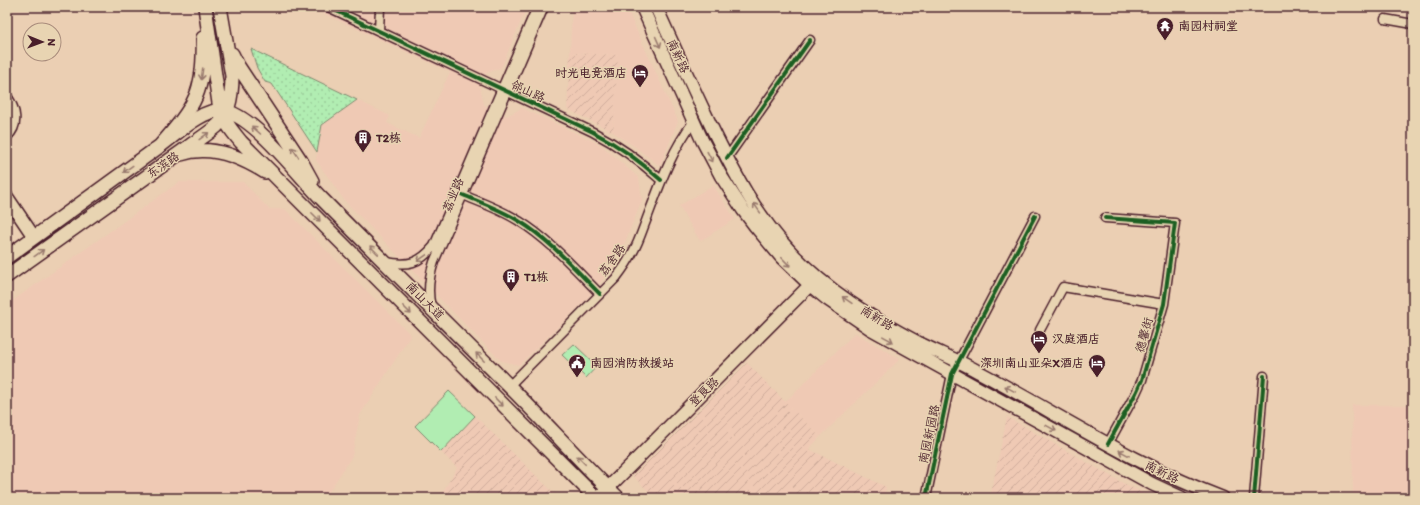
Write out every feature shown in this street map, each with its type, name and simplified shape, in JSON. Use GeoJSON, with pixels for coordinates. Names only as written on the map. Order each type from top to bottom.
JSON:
{"type":"FeatureCollection","features":[{"type":"Feature","properties":{"kind":"main road"},"geometry":{"type":"LineString","coordinates":[[204,7],[223,114]]}},
{"type":"Feature","properties":{"kind":"main road","name":"东滨路"},"geometry":{"type":"LineString","coordinates":[[7,257],[160,146],[189,111],[202,78],[204,55],[204,7]]}},
{"type":"Feature","properties":{"kind":"main road"},"geometry":{"type":"LineString","coordinates":[[220,7],[232,76],[231,95],[223,114]]}},
{"type":"Feature","properties":{"kind":"main road","name":"南新路"},"geometry":{"type":"LineString","coordinates":[[648,8],[694,121],[721,176],[743,210],[768,242],[810,285],[827,299],[871,329],[1152,484],[1182,498]]}},
{"type":"Feature","properties":{"kind":"main road","name":"南新路"},"geometry":{"type":"LineString","coordinates":[[648,8],[727,158],[753,202],[773,231],[789,250],[830,288],[879,320],[920,343],[978,371],[1108,444],[1163,473],[1223,498]]}},
{"type":"Feature","properties":{"kind":"main road"},"geometry":{"type":"LineString","coordinates":[[223,29],[238,66],[301,161],[321,198]]}},
{"type":"Feature","properties":{"kind":"main road"},"geometry":{"type":"LineString","coordinates":[[160,146],[199,117],[210,112],[223,114]]}},
{"type":"Feature","properties":{"kind":"main road","name":"东滨路"},"geometry":{"type":"LineString","coordinates":[[7,276],[217,126],[223,114]]}},
{"type":"Feature","properties":{"kind":"main road","name":"南山大道"},"geometry":{"type":"LineString","coordinates":[[223,114],[241,142],[597,498]]}},
{"type":"Feature","properties":{"kind":"main road","name":"南山大道"},"geometry":{"type":"LineString","coordinates":[[223,114],[243,119],[258,131],[321,198],[509,386],[618,498]]}},
{"type":"Feature","properties":{"kind":"main road"},"geometry":{"type":"LineString","coordinates":[[172,158],[184,153],[197,151],[210,151],[225,154],[253,165],[289,190]]}},
{"type":"Feature","properties":{"kind":"main road"},"geometry":{"type":"LineString","coordinates":[[7,197],[34,237]]}},
{"type":"Feature","properties":{"kind":"main road","name":"登良路"},"geometry":{"type":"LineString","coordinates":[[597,498],[810,285]]}},
{"type":"Feature","properties":{"kind":"street","name":"邻山路"},"geometry":{"type":"LineString","coordinates":[[328,7],[601,136],[635,158],[661,180]]}},
{"type":"Feature","properties":{"kind":"street"},"geometry":{"type":"LineString","coordinates":[[379,31],[380,7]]}},
{"type":"Feature","properties":{"kind":"street","name":"荔业路"},"geometry":{"type":"LineString","coordinates":[[431,308],[428,291],[432,268],[463,195],[537,7]]}},
{"type":"Feature","properties":{"kind":"street","name":"荔业路"},"geometry":{"type":"LineString","coordinates":[[386,262],[400,264],[415,262],[422,259],[434,246],[504,91],[544,7]]}},
{"type":"Feature","properties":{"kind":"street"},"geometry":{"type":"LineString","coordinates":[[1385,19],[1413,24]]}},
{"type":"Feature","properties":{"kind":"street"},"geometry":{"type":"LineString","coordinates":[[727,158],[810,40]]}},
{"type":"Feature","properties":{"kind":"street"},"geometry":{"type":"LineString","coordinates":[[7,96],[14,108],[16,120],[14,127],[7,137]]}},
{"type":"Feature","properties":{"kind":"street","name":"荔舍路"},"geometry":{"type":"LineString","coordinates":[[509,386],[616,278],[626,264],[635,248],[661,180],[678,146],[694,121]]}},
{"type":"Feature","properties":{"kind":"street"},"geometry":{"type":"LineString","coordinates":[[463,195],[506,214],[531,229],[561,255],[600,294]]}},
{"type":"Feature","properties":{"kind":"street","name":"南园新园路"},"geometry":{"type":"LineString","coordinates":[[926,498],[952,374],[1035,216]]}},
{"type":"Feature","properties":{"kind":"street","name":"德馨街"},"geometry":{"type":"LineString","coordinates":[[1104,218],[1175,223],[1164,304],[1142,380],[1108,444]]}},
{"type":"Feature","properties":{"kind":"street"},"geometry":{"type":"LineString","coordinates":[[1040,330],[1063,287],[1164,304]]}},
{"type":"Feature","properties":{"kind":"street"},"geometry":{"type":"LineString","coordinates":[[1254,498],[1264,376]]}},
{"type":"Feature","properties":{"kind":"shaded area"},"geometry":{"type":"Polygon","coordinates":[[[309,7],[527,7],[501,68],[486,73],[480,86],[484,105],[507,116],[522,108],[601,145],[639,178],[642,200],[617,262],[585,301],[519,365],[501,361],[344,200],[316,160],[322,125],[357,100],[390,116],[387,123],[419,138],[450,72],[309,7]]]}},
{"type":"Feature","properties":{"kind":"shaded area","name":"时光电竞酒店"},"geometry":{"type":"Polygon","coordinates":[[[572,7],[626,7],[678,121],[660,166],[613,132],[617,55],[570,53],[572,7]]]}},
{"type":"Feature","properties":{"kind":"shaded area"},"geometry":{"type":"Polygon","coordinates":[[[570,53],[618,55],[613,132],[567,109],[570,53]]]}},
{"type":"Feature","properties":{"kind":"shaded area"},"geometry":{"type":"Polygon","coordinates":[[[7,101],[12,116],[11,122],[7,127],[7,101]]]}},
{"type":"Feature","properties":{"kind":"shaded area"},"geometry":{"type":"Polygon","coordinates":[[[179,182],[243,182],[269,209],[285,209],[411,335],[360,415],[352,456],[325,498],[7,498],[7,305],[179,182]]]}},
{"type":"Feature","properties":{"kind":"shaded area"},"geometry":{"type":"Polygon","coordinates":[[[713,185],[735,219],[700,241],[679,206],[713,185]]]}},
{"type":"Feature","properties":{"kind":"shaded area"},"geometry":{"type":"Polygon","coordinates":[[[855,333],[900,359],[820,437],[785,402],[855,333]]]}},
{"type":"Feature","properties":{"kind":"shaded area"},"geometry":{"type":"Polygon","coordinates":[[[747,363],[820,437],[809,449],[886,487],[884,498],[655,498],[633,476],[747,363]]]}},
{"type":"Feature","properties":{"kind":"shaded area"},"geometry":{"type":"Polygon","coordinates":[[[1352,405],[1413,405],[1413,498],[1353,498],[1352,405]]]}},
{"type":"Feature","properties":{"kind":"shaded area"},"geometry":{"type":"Polygon","coordinates":[[[475,416],[559,498],[439,498],[457,468],[441,452],[475,416]]]}},
{"type":"Feature","properties":{"kind":"shaded area"},"geometry":{"type":"Polygon","coordinates":[[[1007,417],[1123,483],[1153,498],[990,498],[1007,417]]]}},
{"type":"Feature","properties":{"kind":"green space"},"geometry":{"type":"Polygon","coordinates":[[[251,49],[357,100],[322,125],[317,152],[272,84],[265,82],[257,68],[251,49]]]}},
{"type":"Feature","properties":{"kind":"green space"},"geometry":{"type":"Polygon","coordinates":[[[574,344],[597,366],[586,378],[562,355],[574,344]]]}},
{"type":"Feature","properties":{"kind":"green space"},"geometry":{"type":"Polygon","coordinates":[[[449,391],[475,416],[441,452],[415,426],[449,391]]]}},
{"type":"Feature","properties":{"kind":"cycle path"},"geometry":{"type":"LineString","coordinates":[[328,7],[593,132],[611,142],[645,166],[661,180]]}},
{"type":"Feature","properties":{"kind":"cycle path"},"geometry":{"type":"LineString","coordinates":[[727,158],[810,40]]}},
{"type":"Feature","properties":{"kind":"cycle path"},"geometry":{"type":"LineString","coordinates":[[463,195],[506,213],[519,221],[562,255],[600,294]]}},
{"type":"Feature","properties":{"kind":"cycle path"},"geometry":{"type":"LineString","coordinates":[[926,498],[952,374],[1035,216]]}},
{"type":"Feature","properties":{"kind":"cycle path"},"geometry":{"type":"LineString","coordinates":[[1105,218],[1175,223],[1164,304],[1142,380],[1108,444]]}},
{"type":"Feature","properties":{"kind":"cycle path"},"geometry":{"type":"LineString","coordinates":[[1254,498],[1264,376]]}},
{"type":"Feature","properties":{"kind":"place","name":"南园村祠堂"},"geometry":{"type":"Point","coordinates":[1165,41]}},
{"type":"Feature","properties":{"kind":"place","name":"时光电竞酒店"},"geometry":{"type":"Point","coordinates":[640,88]}},
{"type":"Feature","properties":{"kind":"place","name":"T2栋"},"geometry":{"type":"Point","coordinates":[363,153]}},
{"type":"Feature","properties":{"kind":"place","name":"T1栋"},"geometry":{"type":"Point","coordinates":[511,292]}},
{"type":"Feature","properties":{"kind":"place","name":"汉庭酒店"},"geometry":{"type":"Point","coordinates":[1039,354]}},
{"type":"Feature","properties":{"kind":"place","name":"南园消防救援站"},"geometry":{"type":"Point","coordinates":[577,378]}},
{"type":"Feature","properties":{"kind":"place","name":"深圳南山亚朵X酒店"},"geometry":{"type":"Point","coordinates":[1097,378]}}]}
